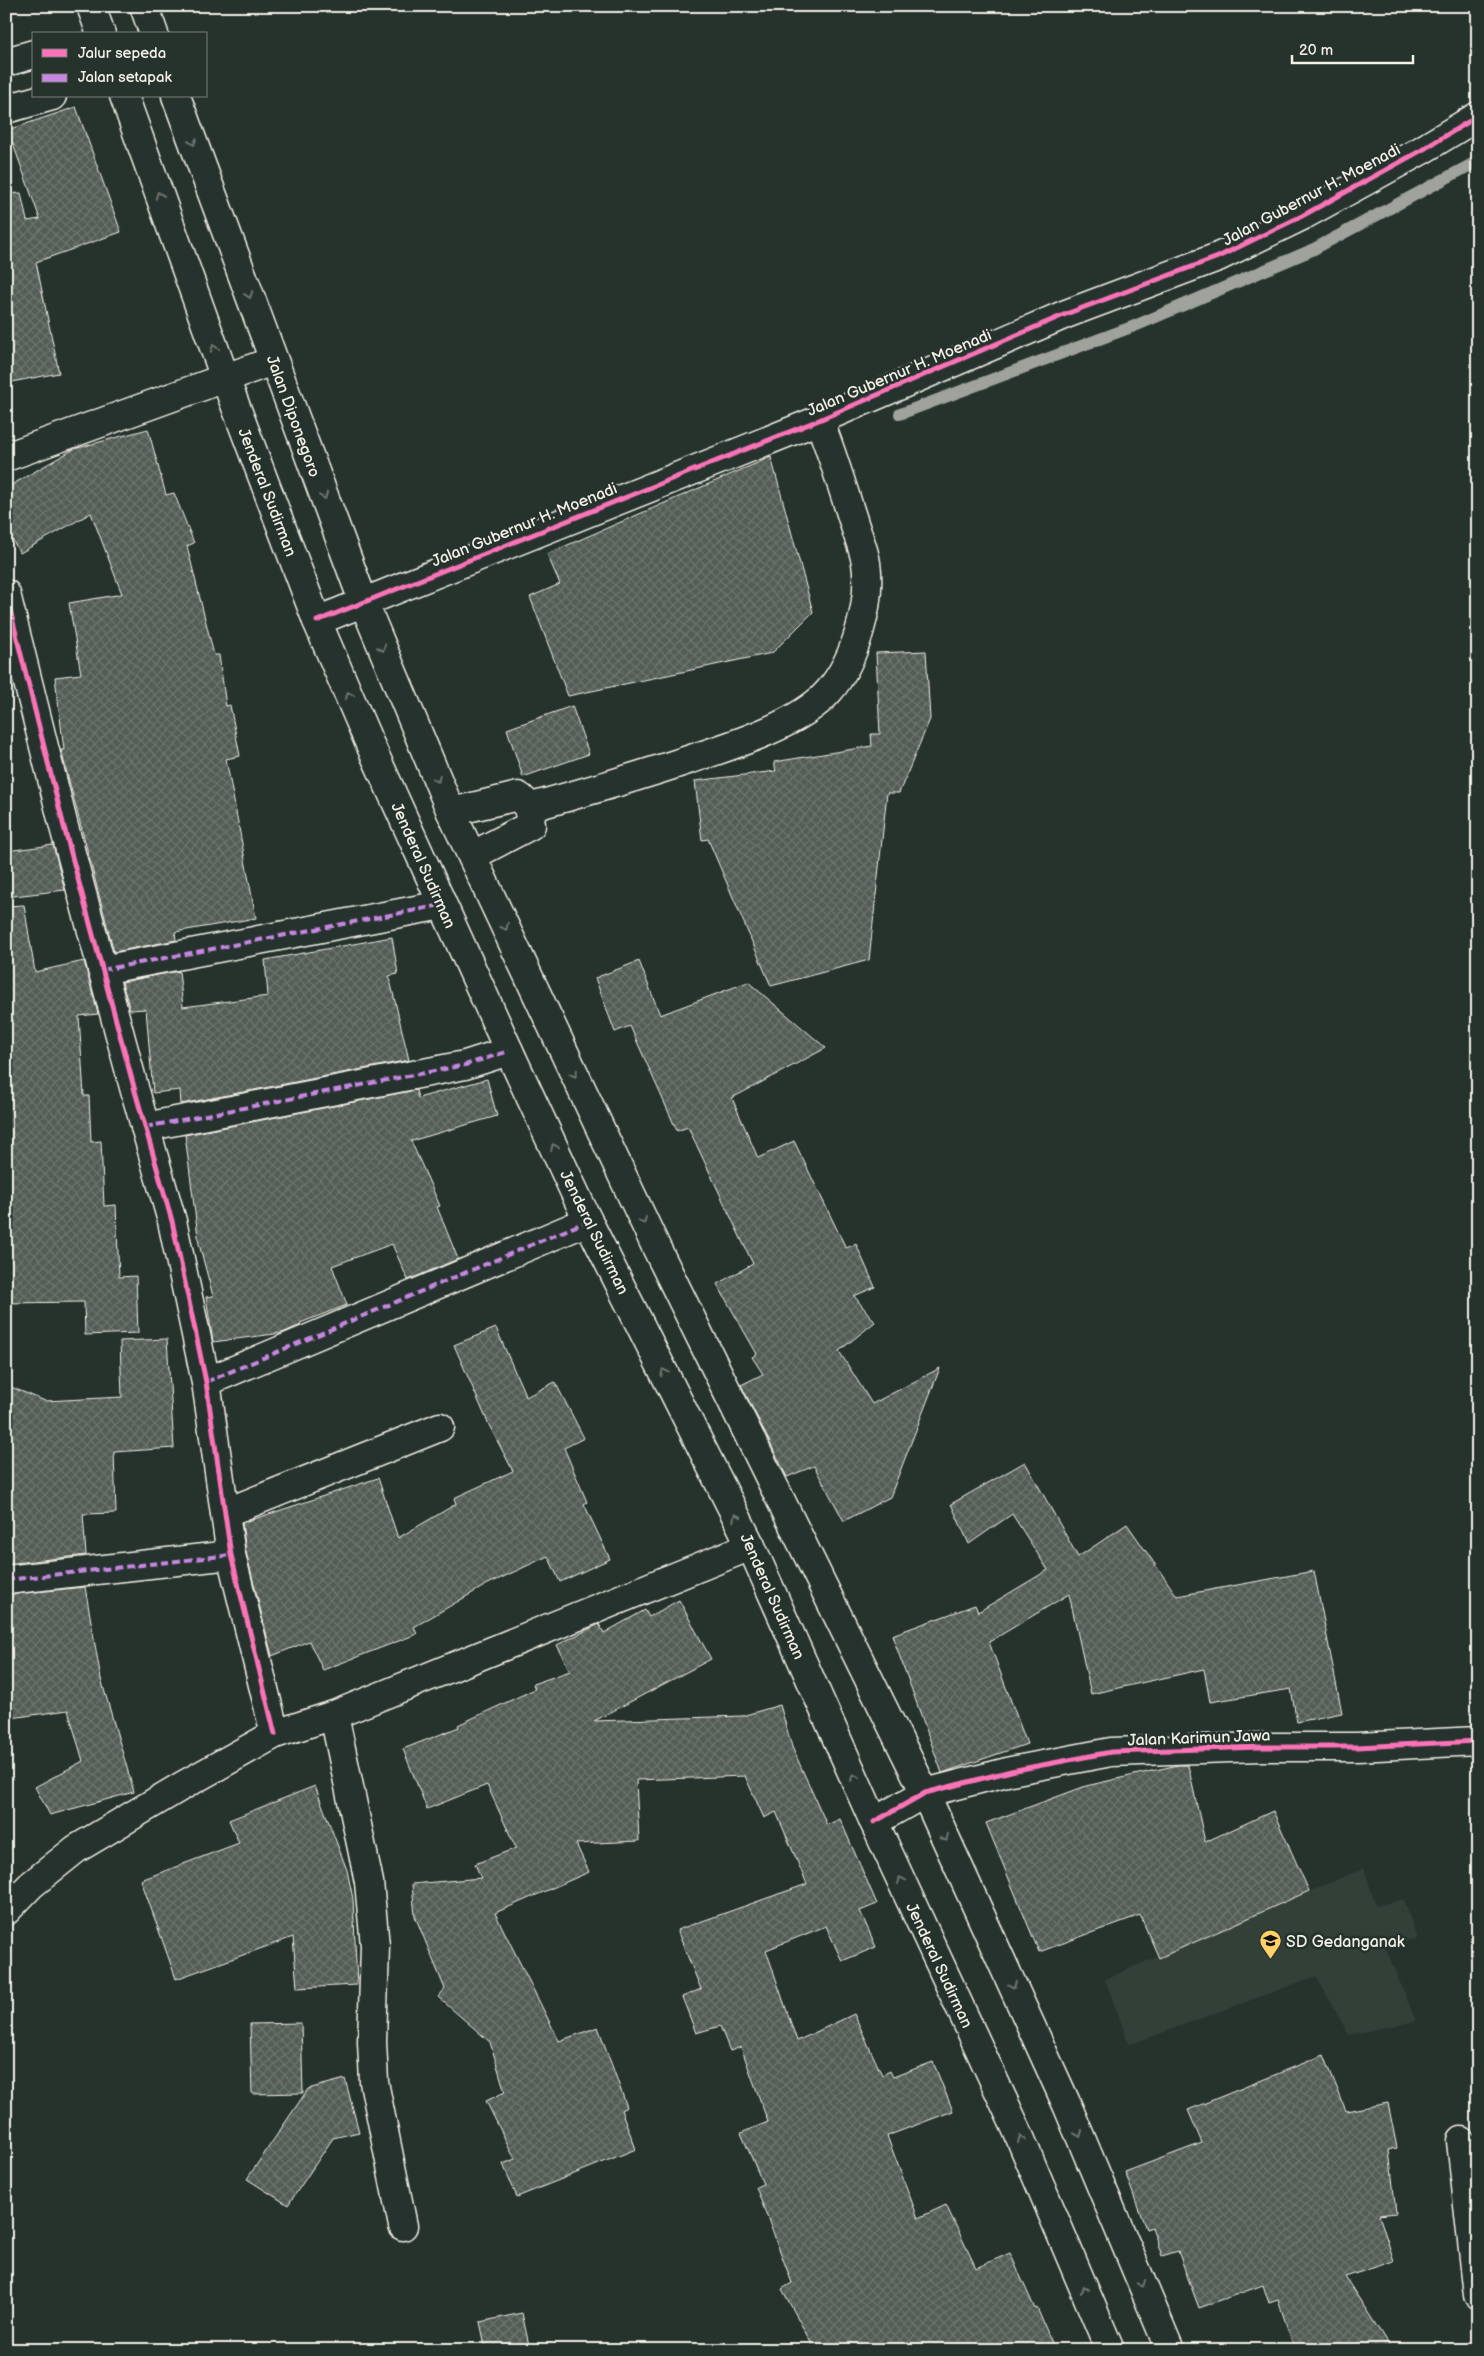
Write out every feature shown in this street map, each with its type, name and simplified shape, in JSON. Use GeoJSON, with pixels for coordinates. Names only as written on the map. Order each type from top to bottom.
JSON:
{"type":"FeatureCollection","features":[{"type":"Feature","properties":{"kind":"main road"},"geometry":{"type":"LineString","coordinates":[[91,6],[100,32]]}},
{"type":"Feature","properties":{"kind":"main road"},"geometry":{"type":"LineString","coordinates":[[144,6],[153,32]]}},
{"type":"Feature","properties":{"kind":"main road"},"geometry":{"type":"LineString","coordinates":[[6,62],[32,55]]}},
{"type":"Feature","properties":{"kind":"main road"},"geometry":{"type":"LineString","coordinates":[[6,109],[45,98]]}},
{"type":"Feature","properties":{"kind":"main road","name":"Jenderal Sudirman"},"geometry":{"type":"LineString","coordinates":[[125,98],[225,378],[317,621],[442,904],[588,1221],[751,1546],[874,1822],[1016,2128],[1110,2350]]}},
{"type":"Feature","properties":{"kind":"main road","name":"Jalan Diponegoro"},"geometry":{"type":"LineString","coordinates":[[177,98],[363,601],[451,812]]}},
{"type":"Feature","properties":{"kind":"main road","name":"Jalan Gubernur H. Moenadi"},"geometry":{"type":"LineString","coordinates":[[317,621],[819,420],[1066,314],[1218,256],[1302,216],[1422,150],[1478,116]]}},
{"type":"Feature","properties":{"kind":"main road"},"geometry":{"type":"LineString","coordinates":[[6,457],[273,361]]}},
{"type":"Feature","properties":{"kind":"main road"},"geometry":{"type":"LineString","coordinates":[[528,808],[636,777],[771,730],[803,712],[829,692],[846,664],[859,634],[866,601],[866,564],[831,449],[819,420]]}},
{"type":"Feature","properties":{"kind":"main road"},"geometry":{"type":"LineString","coordinates":[[6,594],[64,827],[172,1221],[206,1382],[231,1555],[275,1734]]}},
{"type":"Feature","properties":{"kind":"main road"},"geometry":{"type":"LineString","coordinates":[[472,856],[531,825],[528,808],[522,798],[518,796],[451,812],[657,1249],[925,1793],[1067,2105],[1170,2350]]}},
{"type":"Feature","properties":{"kind":"main road"},"geometry":{"type":"LineString","coordinates":[[102,970],[442,904]]}},
{"type":"Feature","properties":{"kind":"main road"},"geometry":{"type":"LineString","coordinates":[[145,1127],[465,1065],[509,1051]]}},
{"type":"Feature","properties":{"kind":"main road"},"geometry":{"type":"LineString","coordinates":[[206,1382],[588,1221]]}},
{"type":"Feature","properties":{"kind":"main road"},"geometry":{"type":"LineString","coordinates":[[225,1513],[440,1427]]}},
{"type":"Feature","properties":{"kind":"main road"},"geometry":{"type":"LineString","coordinates":[[6,1911],[31,1885],[76,1848],[275,1734],[334,1715],[751,1546]]}},
{"type":"Feature","properties":{"kind":"main road"},"geometry":{"type":"LineString","coordinates":[[6,1580],[231,1555]]}},
{"type":"Feature","properties":{"kind":"main road"},"geometry":{"type":"LineString","coordinates":[[334,1715],[369,1882],[375,1946],[372,2042],[374,2082],[403,2226]]}},
{"type":"Feature","properties":{"kind":"main road","name":"Jalan Karimun Jawa"},"geometry":{"type":"LineString","coordinates":[[874,1822],[925,1793],[1011,1770],[1111,1752],[1261,1747],[1357,1747],[1478,1741]]}},
{"type":"Feature","properties":{"kind":"main road"},"geometry":{"type":"LineString","coordinates":[[1461,2141],[1478,2295]]}},
{"type":"Feature","properties":{"kind":"shaded area","name":"SD Gedanganak"},"geometry":{"type":"Polygon","coordinates":[[[1364,1868],[1376,1906],[1404,1899],[1417,1939],[1384,1944],[1416,2021],[1349,2035],[1316,1976],[1129,2045],[1105,1979],[1364,1868]]]}},
{"type":"Feature","properties":{"kind":"building"},"geometry":{"type":"Polygon","coordinates":[[[76,107],[121,232],[36,262],[59,373],[6,383],[6,194],[21,193],[27,221],[40,219],[8,130],[76,107]]]}},
{"type":"Feature","properties":{"kind":"building"},"geometry":{"type":"Polygon","coordinates":[[[148,429],[166,495],[174,493],[194,543],[187,546],[214,655],[219,655],[226,706],[230,705],[240,756],[226,759],[256,918],[175,932],[176,940],[114,952],[61,750],[64,750],[55,677],[81,674],[69,603],[122,594],[91,513],[20,553],[6,529],[6,488],[74,449],[148,429]]]}},
{"type":"Feature","properties":{"kind":"building"},"geometry":{"type":"Polygon","coordinates":[[[771,457],[813,612],[772,653],[568,696],[530,597],[560,584],[547,554],[771,457]]]}},
{"type":"Feature","properties":{"kind":"building"},"geometry":{"type":"Polygon","coordinates":[[[926,651],[930,719],[899,793],[887,793],[869,960],[771,986],[708,839],[702,840],[695,781],[776,771],[774,762],[872,746],[871,734],[880,734],[876,653],[926,651]]]}},
{"type":"Feature","properties":{"kind":"building"},"geometry":{"type":"Polygon","coordinates":[[[572,706],[589,754],[523,777],[507,729],[572,706]]]}},
{"type":"Feature","properties":{"kind":"building"},"geometry":{"type":"Polygon","coordinates":[[[53,845],[65,890],[6,897],[6,851],[53,845]]]}},
{"type":"Feature","properties":{"kind":"building"},"geometry":{"type":"Polygon","coordinates":[[[24,905],[35,972],[84,961],[98,1014],[79,1016],[84,1096],[89,1096],[91,1142],[101,1141],[104,1206],[116,1205],[119,1277],[136,1276],[138,1333],[85,1335],[84,1302],[6,1303],[6,906],[24,905]]]}},
{"type":"Feature","properties":{"kind":"building"},"geometry":{"type":"Polygon","coordinates":[[[392,937],[398,974],[389,976],[409,1060],[181,1104],[180,1090],[153,1093],[146,1009],[130,1010],[122,982],[179,971],[183,1007],[268,996],[265,960],[392,937]]]}},
{"type":"Feature","properties":{"kind":"building"},"geometry":{"type":"Polygon","coordinates":[[[639,961],[660,1015],[748,982],[826,1048],[732,1098],[758,1158],[794,1141],[846,1248],[856,1244],[875,1287],[854,1296],[875,1322],[839,1351],[872,1404],[940,1368],[890,1497],[844,1521],[814,1466],[787,1477],[741,1385],[763,1374],[752,1357],[757,1354],[717,1284],[753,1264],[688,1127],[677,1131],[630,1026],[615,1032],[595,978],[639,961]]]}},
{"type":"Feature","properties":{"kind":"building"},"geometry":{"type":"Polygon","coordinates":[[[487,1079],[497,1116],[411,1141],[440,1206],[437,1207],[458,1259],[408,1280],[392,1244],[332,1266],[347,1305],[300,1323],[301,1325],[282,1333],[213,1342],[206,1297],[213,1296],[199,1244],[185,1135],[416,1090],[418,1098],[487,1079]]]}},
{"type":"Feature","properties":{"kind":"building"},"geometry":{"type":"Polygon","coordinates":[[[496,1328],[526,1397],[555,1382],[584,1438],[564,1448],[587,1502],[584,1504],[610,1559],[560,1582],[548,1556],[486,1585],[414,1627],[417,1634],[323,1670],[309,1641],[272,1656],[246,1552],[242,1523],[378,1478],[398,1538],[456,1504],[454,1498],[513,1471],[489,1425],[454,1345],[496,1328]]]}},
{"type":"Feature","properties":{"kind":"building"},"geometry":{"type":"Polygon","coordinates":[[[167,1339],[174,1448],[114,1452],[116,1513],[83,1514],[86,1555],[6,1564],[6,1385],[45,1401],[122,1397],[120,1341],[167,1339]]]}},
{"type":"Feature","properties":{"kind":"building"},"geometry":{"type":"Polygon","coordinates":[[[1025,1462],[1078,1557],[1127,1524],[1177,1596],[1314,1571],[1342,1713],[1297,1722],[1291,1689],[1210,1702],[1204,1669],[1091,1694],[1069,1594],[989,1642],[1027,1744],[942,1773],[892,1635],[975,1605],[978,1612],[1048,1570],[1012,1514],[969,1544],[951,1504],[1025,1462]]]}},
{"type":"Feature","properties":{"kind":"building"},"geometry":{"type":"Polygon","coordinates":[[[85,1587],[101,1679],[134,1792],[50,1815],[35,1787],[83,1761],[68,1710],[11,1718],[6,1685],[6,1595],[85,1587]]]}},
{"type":"Feature","properties":{"kind":"building"},"geometry":{"type":"Polygon","coordinates":[[[679,1600],[711,1659],[594,1721],[742,1716],[780,1705],[792,1747],[827,1825],[840,1819],[877,1904],[860,1911],[876,1947],[842,1961],[826,1926],[766,1950],[797,2041],[854,2014],[882,2075],[890,2071],[893,2077],[933,2062],[953,2111],[887,2136],[918,2218],[946,2205],[976,2268],[1010,2253],[1055,2350],[815,2350],[782,2289],[792,2283],[756,2187],[763,2184],[741,2133],[768,2122],[741,2047],[730,2051],[720,2026],[696,2033],[682,1997],[701,1989],[677,1930],[807,1884],[776,1812],[764,1818],[745,1776],[636,1780],[639,1841],[576,1844],[589,1872],[495,1913],[559,2041],[598,2027],[627,2107],[621,2110],[636,2149],[517,2197],[503,2164],[515,2159],[486,2101],[505,2092],[490,2042],[438,1997],[445,1989],[415,1916],[412,1884],[481,1878],[475,1864],[516,1848],[487,1785],[427,1809],[403,1749],[459,1727],[458,1725],[535,1689],[533,1684],[570,1671],[557,1645],[599,1624],[604,1633],[645,1610],[649,1617],[679,1600]]]}},
{"type":"Feature","properties":{"kind":"building"},"geometry":{"type":"Polygon","coordinates":[[[1178,1765],[1188,1765],[1205,1842],[1273,1811],[1309,1891],[1159,1958],[1140,1915],[1039,1952],[986,1823],[1086,1786],[1178,1765]]]}},
{"type":"Feature","properties":{"kind":"building"},"geometry":{"type":"Polygon","coordinates":[[[315,1786],[347,1870],[353,1899],[357,1985],[297,1988],[293,1937],[176,1979],[141,1880],[239,1843],[229,1820],[315,1786]]]}},
{"type":"Feature","properties":{"kind":"building"},"geometry":{"type":"Polygon","coordinates":[[[301,2023],[303,2093],[252,2094],[250,2024],[301,2023]]]}},
{"type":"Feature","properties":{"kind":"building"},"geometry":{"type":"Polygon","coordinates":[[[1324,2055],[1346,2111],[1388,2103],[1397,2148],[1389,2150],[1396,2213],[1379,2215],[1394,2261],[1345,2277],[1392,2350],[1295,2350],[1278,2300],[1269,2303],[1263,2285],[1199,2308],[1178,2251],[1162,2256],[1152,2227],[1146,2229],[1125,2172],[1202,2143],[1188,2110],[1324,2055]]]}},
{"type":"Feature","properties":{"kind":"building"},"geometry":{"type":"Polygon","coordinates":[[[345,2079],[359,2132],[333,2138],[288,2205],[247,2179],[308,2089],[345,2079]]]}},
{"type":"Feature","properties":{"kind":"building"},"geometry":{"type":"Polygon","coordinates":[[[522,2313],[530,2350],[486,2350],[480,2322],[522,2313]]]}},
{"type":"Feature","properties":{"kind":"waterway"},"geometry":{"type":"LineString","coordinates":[[900,414],[1137,325],[1312,250],[1478,161]]}},
{"type":"Feature","properties":{"kind":"marked path"},"geometry":{"type":"LineString","coordinates":[[102,970],[442,905]]}},
{"type":"Feature","properties":{"kind":"marked path"},"geometry":{"type":"LineString","coordinates":[[145,1127],[465,1065],[509,1051]]}},
{"type":"Feature","properties":{"kind":"marked path"},"geometry":{"type":"LineString","coordinates":[[206,1382],[588,1221]]}},
{"type":"Feature","properties":{"kind":"marked path"},"geometry":{"type":"LineString","coordinates":[[6,1580],[231,1555]]}},
{"type":"Feature","properties":{"kind":"cycle path"},"geometry":{"type":"LineString","coordinates":[[317,621],[819,420],[1066,314],[1218,257],[1302,216],[1422,150],[1478,116]]}},
{"type":"Feature","properties":{"kind":"cycle path"},"geometry":{"type":"LineString","coordinates":[[6,594],[64,827],[172,1221],[206,1382],[231,1555],[275,1734]]}},
{"type":"Feature","properties":{"kind":"cycle path"},"geometry":{"type":"LineString","coordinates":[[874,1822],[925,1793],[1011,1771],[1111,1752],[1261,1747],[1357,1747],[1478,1741]]}},
{"type":"Feature","properties":{"kind":"place","name":"SD Gedanganak"},"geometry":{"type":"Point","coordinates":[1270,1960]}}]}
